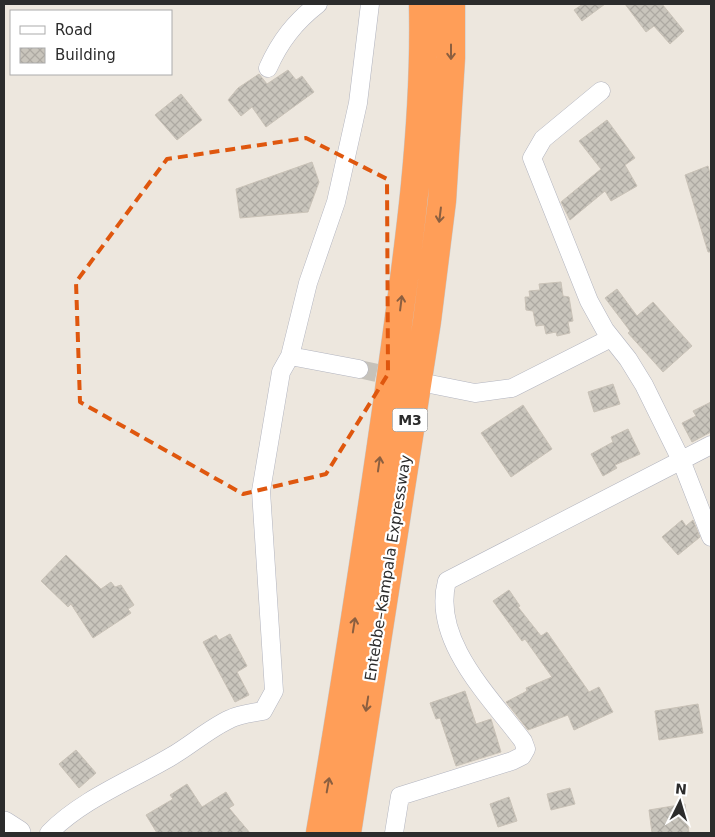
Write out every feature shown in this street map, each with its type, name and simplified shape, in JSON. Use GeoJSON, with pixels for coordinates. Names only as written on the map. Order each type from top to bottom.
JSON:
{"type":"FeatureCollection","features":[{"type":"Feature","properties":{"kind":"highway","name":"Entebbe–Kampala Expressway"},"geometry":{"type":"LineString","coordinates":[[320,833],[377,477],[401,304],[416,172],[423,4]]}},
{"type":"Feature","properties":{"kind":"highway","name":"Entebbe–Kampala Expressway"},"geometry":{"type":"LineString","coordinates":[[347,833],[426,321],[442,201],[451,58],[451,4]]}},
{"type":"Feature","properties":{"kind":"main road"},"geometry":{"type":"LineString","coordinates":[[4,824],[18,833]]}},
{"type":"Feature","properties":{"kind":"street"},"geometry":{"type":"LineString","coordinates":[[268,68],[279,43],[307,12],[318,4]]}},
{"type":"Feature","properties":{"kind":"street"},"geometry":{"type":"LineString","coordinates":[[49,833],[57,825],[89,804],[172,756],[229,719],[243,714],[263,711],[274,692],[261,491],[281,372],[290,356],[308,283],[340,184],[358,103],[370,4]]}},
{"type":"Feature","properties":{"kind":"street"},"geometry":{"type":"LineString","coordinates":[[601,92],[543,140],[532,158],[588,301],[644,385],[681,460],[711,537]]}},
{"type":"Feature","properties":{"kind":"street"},"geometry":{"type":"LineString","coordinates":[[430,384],[475,393],[512,388],[611,338]]}},
{"type":"Feature","properties":{"kind":"street"},"geometry":{"type":"LineString","coordinates":[[290,356],[359,370]]}},
{"type":"Feature","properties":{"kind":"street"},"geometry":{"type":"LineString","coordinates":[[394,833],[400,796],[512,761],[522,756],[526,749],[523,741],[458,654],[446,616],[444,594],[447,581],[460,572],[629,489],[711,445]]}},
{"type":"Feature","properties":{"kind":"highlighted area"},"geometry":{"type":"Polygon","coordinates":[[[306,138],[387,179],[388,374],[326,474],[243,494],[80,402],[76,282],[167,159],[306,138]]]}},
{"type":"Feature","properties":{"kind":"building"},"geometry":{"type":"Polygon","coordinates":[[[583,4],[605,4],[582,21],[574,10],[583,4]]]}},
{"type":"Feature","properties":{"kind":"building"},"geometry":{"type":"Polygon","coordinates":[[[625,4],[662,4],[684,31],[670,44],[654,26],[646,32],[625,4]]]}},
{"type":"Feature","properties":{"kind":"building"},"geometry":{"type":"Polygon","coordinates":[[[288,70],[296,80],[302,76],[314,92],[266,127],[252,107],[241,116],[228,100],[238,88],[259,74],[267,84],[288,70]]]}},
{"type":"Feature","properties":{"kind":"building"},"geometry":{"type":"Polygon","coordinates":[[[181,94],[202,120],[177,140],[155,115],[181,94]]]}},
{"type":"Feature","properties":{"kind":"building"},"geometry":{"type":"Polygon","coordinates":[[[607,120],[635,158],[625,165],[637,186],[611,201],[605,191],[570,220],[561,202],[601,169],[579,141],[607,120]]]}},
{"type":"Feature","properties":{"kind":"building"},"geometry":{"type":"Polygon","coordinates":[[[312,162],[319,182],[308,212],[240,218],[236,189],[312,162]]]}},
{"type":"Feature","properties":{"kind":"building"},"geometry":{"type":"Polygon","coordinates":[[[708,166],[711,177],[711,252],[708,252],[685,175],[708,166]]]}},
{"type":"Feature","properties":{"kind":"building"},"geometry":{"type":"Polygon","coordinates":[[[561,282],[563,296],[569,297],[573,321],[568,322],[570,333],[557,336],[556,332],[546,334],[544,325],[536,326],[533,311],[526,310],[525,297],[530,297],[529,291],[540,290],[539,284],[561,282]]]}},
{"type":"Feature","properties":{"kind":"building"},"geometry":{"type":"Polygon","coordinates":[[[617,289],[637,316],[653,302],[692,346],[663,372],[628,333],[630,331],[605,298],[617,289]]]}},
{"type":"Feature","properties":{"kind":"building"},"geometry":{"type":"Polygon","coordinates":[[[613,384],[620,404],[594,412],[588,392],[613,384]]]}},
{"type":"Feature","properties":{"kind":"building"},"geometry":{"type":"Polygon","coordinates":[[[711,402],[711,432],[692,442],[682,423],[696,416],[693,411],[711,402]]]}},
{"type":"Feature","properties":{"kind":"building"},"geometry":{"type":"Polygon","coordinates":[[[523,405],[552,449],[511,477],[481,433],[523,405]]]}},
{"type":"Feature","properties":{"kind":"building"},"geometry":{"type":"Polygon","coordinates":[[[628,429],[640,454],[615,465],[617,468],[603,476],[591,454],[613,442],[611,437],[628,429]]]}},
{"type":"Feature","properties":{"kind":"building"},"geometry":{"type":"Polygon","coordinates":[[[682,520],[686,526],[693,520],[700,537],[678,555],[662,537],[682,520]]]}},
{"type":"Feature","properties":{"kind":"building"},"geometry":{"type":"Polygon","coordinates":[[[66,555],[101,589],[111,582],[115,587],[121,585],[134,605],[128,609],[131,613],[93,638],[71,604],[68,607],[41,581],[66,555]]]}},
{"type":"Feature","properties":{"kind":"building"},"geometry":{"type":"Polygon","coordinates":[[[509,590],[520,606],[518,607],[541,636],[547,632],[589,692],[599,687],[613,712],[574,730],[568,715],[528,730],[506,702],[527,691],[526,688],[552,677],[525,639],[522,641],[493,601],[509,590]]]}},
{"type":"Feature","properties":{"kind":"building"},"geometry":{"type":"Polygon","coordinates":[[[230,634],[247,666],[237,672],[249,695],[235,702],[203,642],[216,635],[219,640],[230,634]]]}},
{"type":"Feature","properties":{"kind":"building"},"geometry":{"type":"Polygon","coordinates":[[[465,691],[476,724],[491,719],[501,752],[456,766],[440,718],[436,719],[430,703],[465,691]]]}},
{"type":"Feature","properties":{"kind":"building"},"geometry":{"type":"Polygon","coordinates":[[[698,704],[703,733],[659,740],[655,711],[698,704]]]}},
{"type":"Feature","properties":{"kind":"building"},"geometry":{"type":"Polygon","coordinates":[[[76,750],[96,773],[79,788],[59,764],[76,750]]]}},
{"type":"Feature","properties":{"kind":"building"},"geometry":{"type":"Polygon","coordinates":[[[187,784],[202,807],[226,792],[234,805],[229,808],[250,833],[157,833],[146,815],[173,799],[170,795],[187,784]]]}},
{"type":"Feature","properties":{"kind":"building"},"geometry":{"type":"Polygon","coordinates":[[[570,788],[575,804],[551,810],[547,794],[570,788]]]}},
{"type":"Feature","properties":{"kind":"building"},"geometry":{"type":"Polygon","coordinates":[[[509,797],[517,821],[498,827],[490,804],[509,797]]]}},
{"type":"Feature","properties":{"kind":"building"},"geometry":{"type":"Polygon","coordinates":[[[685,804],[689,833],[652,833],[649,810],[685,804]]]}},
{"type":"Feature","properties":{"kind":"tunnel"},"geometry":{"type":"LineString","coordinates":[[359,369],[400,378]]}}]}
